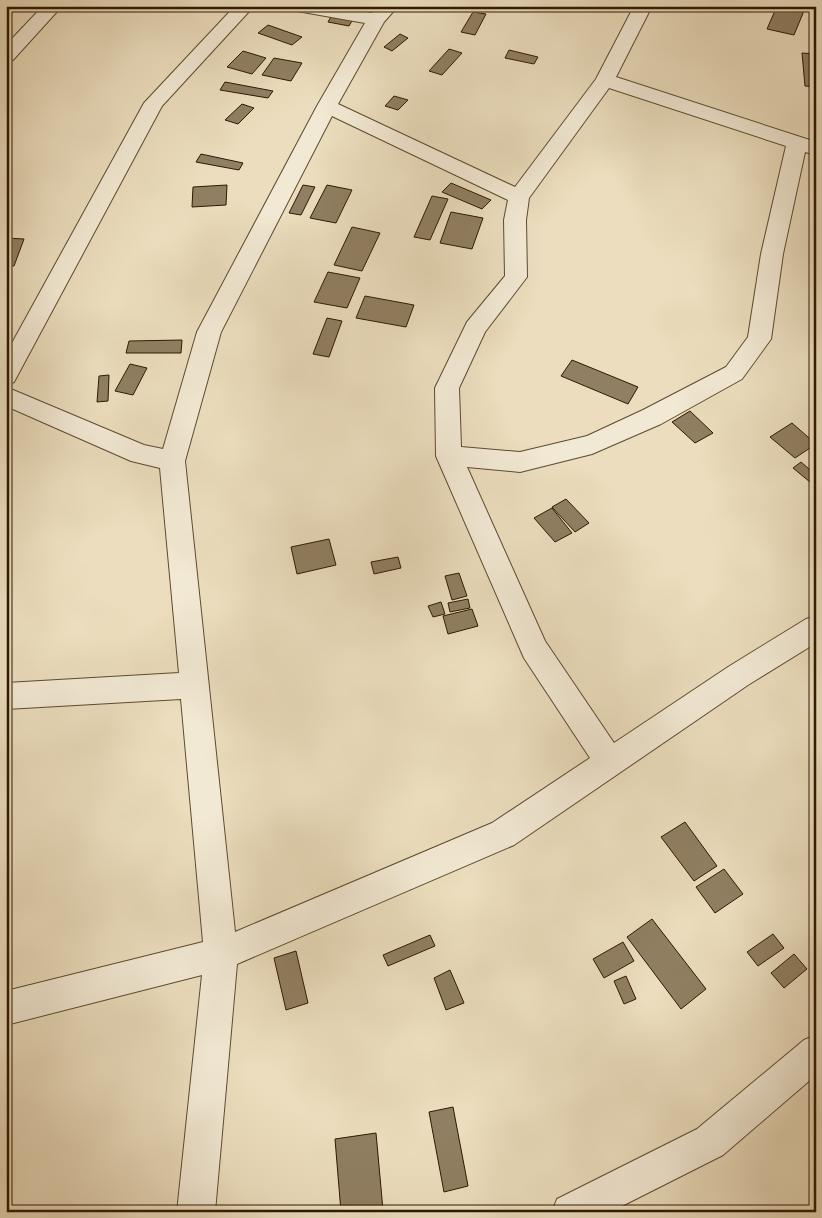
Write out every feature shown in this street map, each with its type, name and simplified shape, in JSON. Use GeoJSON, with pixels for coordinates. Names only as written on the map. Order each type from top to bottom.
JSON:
{"type":"FeatureCollection","features":[{"type":"Feature","properties":{"kind":"street"},"geometry":{"type":"LineString","coordinates":[[6,56],[53,6]]}},
{"type":"Feature","properties":{"kind":"street"},"geometry":{"type":"LineString","coordinates":[[6,376],[154,103],[245,6]]}},
{"type":"Feature","properties":{"kind":"street"},"geometry":{"type":"LineString","coordinates":[[196,1212],[221,954],[172,461],[209,332],[327,106],[382,12],[297,6]]}},
{"type":"Feature","properties":{"kind":"street"},"geometry":{"type":"LineString","coordinates":[[610,762],[534,649],[449,456],[447,388],[475,328],[516,277],[515,220],[519,197],[605,80],[643,6]]}},
{"type":"Feature","properties":{"kind":"street"},"geometry":{"type":"LineString","coordinates":[[449,456],[520,462],[592,444],[652,417],[734,373],[759,339],[772,254],[806,146],[605,80]]}},
{"type":"Feature","properties":{"kind":"street"},"geometry":{"type":"LineString","coordinates":[[327,106],[519,197]]}},
{"type":"Feature","properties":{"kind":"street"},"geometry":{"type":"LineString","coordinates":[[6,396],[140,454],[172,461]]}},
{"type":"Feature","properties":{"kind":"street"},"geometry":{"type":"LineString","coordinates":[[6,1008],[221,954],[503,834],[738,676],[816,628]]}},
{"type":"Feature","properties":{"kind":"street"},"geometry":{"type":"LineString","coordinates":[[6,696],[193,685]]}},
{"type":"Feature","properties":{"kind":"street"},"geometry":{"type":"LineString","coordinates":[[570,1212],[710,1142],[816,1052]]}},
{"type":"Feature","properties":{"kind":"building"},"geometry":{"type":"Polygon","coordinates":[[[777,6],[806,6],[794,35],[767,29],[777,6]]]}},
{"type":"Feature","properties":{"kind":"building"},"geometry":{"type":"Polygon","coordinates":[[[473,12],[486,14],[475,35],[461,32],[473,12]]]}},
{"type":"Feature","properties":{"kind":"building"},"geometry":{"type":"Polygon","coordinates":[[[332,15],[353,19],[349,26],[328,22],[332,15]]]}},
{"type":"Feature","properties":{"kind":"building"},"geometry":{"type":"Polygon","coordinates":[[[268,25],[302,37],[292,45],[258,33],[268,25]]]}},
{"type":"Feature","properties":{"kind":"building"},"geometry":{"type":"Polygon","coordinates":[[[400,34],[408,38],[392,51],[384,47],[400,34]]]}},
{"type":"Feature","properties":{"kind":"building"},"geometry":{"type":"Polygon","coordinates":[[[449,49],[462,53],[442,75],[429,71],[449,49]]]}},
{"type":"Feature","properties":{"kind":"building"},"geometry":{"type":"Polygon","coordinates":[[[509,50],[538,57],[534,64],[505,58],[509,50]]]}},
{"type":"Feature","properties":{"kind":"building"},"geometry":{"type":"Polygon","coordinates":[[[243,51],[266,58],[252,74],[227,67],[243,51]]]}},
{"type":"Feature","properties":{"kind":"building"},"geometry":{"type":"Polygon","coordinates":[[[802,53],[816,54],[816,87],[805,86],[802,53]]]}},
{"type":"Feature","properties":{"kind":"building"},"geometry":{"type":"Polygon","coordinates":[[[274,58],[302,63],[291,81],[262,75],[274,58]]]}},
{"type":"Feature","properties":{"kind":"building"},"geometry":{"type":"Polygon","coordinates":[[[225,82],[273,91],[268,98],[220,90],[225,82]]]}},
{"type":"Feature","properties":{"kind":"building"},"geometry":{"type":"Polygon","coordinates":[[[394,96],[408,100],[398,110],[385,106],[394,96]]]}},
{"type":"Feature","properties":{"kind":"building"},"geometry":{"type":"Polygon","coordinates":[[[242,104],[254,108],[238,124],[225,120],[242,104]]]}},
{"type":"Feature","properties":{"kind":"building"},"geometry":{"type":"Polygon","coordinates":[[[201,154],[243,163],[239,170],[196,162],[201,154]]]}},
{"type":"Feature","properties":{"kind":"building"},"geometry":{"type":"Polygon","coordinates":[[[451,183],[491,200],[482,209],[442,192],[451,183]]]}},
{"type":"Feature","properties":{"kind":"building"},"geometry":{"type":"Polygon","coordinates":[[[227,185],[226,205],[192,207],[193,187],[227,185]]]}},
{"type":"Feature","properties":{"kind":"building"},"geometry":{"type":"Polygon","coordinates":[[[303,185],[315,187],[301,215],[289,213],[303,185]]]}},
{"type":"Feature","properties":{"kind":"building"},"geometry":{"type":"Polygon","coordinates":[[[327,185],[352,190],[336,223],[310,218],[327,185]]]}},
{"type":"Feature","properties":{"kind":"building"},"geometry":{"type":"Polygon","coordinates":[[[432,196],[448,199],[430,240],[414,237],[432,196]]]}},
{"type":"Feature","properties":{"kind":"building"},"geometry":{"type":"Polygon","coordinates":[[[451,212],[483,218],[472,249],[440,243],[451,212]]]}},
{"type":"Feature","properties":{"kind":"building"},"geometry":{"type":"Polygon","coordinates":[[[352,227],[380,233],[362,271],[334,265],[352,227]]]}},
{"type":"Feature","properties":{"kind":"building"},"geometry":{"type":"Polygon","coordinates":[[[6,238],[24,239],[14,266],[6,266],[6,238]]]}},
{"type":"Feature","properties":{"kind":"building"},"geometry":{"type":"Polygon","coordinates":[[[328,272],[360,278],[347,308],[314,302],[328,272]]]}},
{"type":"Feature","properties":{"kind":"building"},"geometry":{"type":"Polygon","coordinates":[[[365,296],[414,305],[406,327],[356,318],[365,296]]]}},
{"type":"Feature","properties":{"kind":"building"},"geometry":{"type":"Polygon","coordinates":[[[327,318],[342,321],[329,357],[313,354],[327,318]]]}},
{"type":"Feature","properties":{"kind":"building"},"geometry":{"type":"Polygon","coordinates":[[[182,340],[181,353],[126,353],[129,341],[182,340]]]}},
{"type":"Feature","properties":{"kind":"building"},"geometry":{"type":"Polygon","coordinates":[[[572,360],[638,387],[628,404],[561,376],[572,360]]]}},
{"type":"Feature","properties":{"kind":"building"},"geometry":{"type":"Polygon","coordinates":[[[130,364],[147,368],[133,395],[115,391],[130,364]]]}},
{"type":"Feature","properties":{"kind":"building"},"geometry":{"type":"Polygon","coordinates":[[[109,375],[108,401],[97,402],[99,376],[109,375]]]}},
{"type":"Feature","properties":{"kind":"building"},"geometry":{"type":"Polygon","coordinates":[[[690,411],[713,433],[695,443],[672,422],[690,411]]]}},
{"type":"Feature","properties":{"kind":"building"},"geometry":{"type":"Polygon","coordinates":[[[792,423],[816,444],[795,458],[770,437],[792,423]]]}},
{"type":"Feature","properties":{"kind":"building"},"geometry":{"type":"Polygon","coordinates":[[[801,462],[816,475],[816,487],[793,468],[801,462]]]}},
{"type":"Feature","properties":{"kind":"building"},"geometry":{"type":"Polygon","coordinates":[[[566,499],[589,523],[575,532],[552,507],[566,499]]]}},
{"type":"Feature","properties":{"kind":"building"},"geometry":{"type":"Polygon","coordinates":[[[552,508],[572,533],[555,542],[534,518],[552,508]]]}},
{"type":"Feature","properties":{"kind":"building"},"geometry":{"type":"Polygon","coordinates":[[[329,539],[336,565],[297,574],[291,547],[329,539]]]}},
{"type":"Feature","properties":{"kind":"building"},"geometry":{"type":"Polygon","coordinates":[[[398,557],[401,568],[374,574],[371,562],[398,557]]]}},
{"type":"Feature","properties":{"kind":"building"},"geometry":{"type":"Polygon","coordinates":[[[459,573],[467,596],[452,600],[445,576],[459,573]]]}},
{"type":"Feature","properties":{"kind":"building"},"geometry":{"type":"Polygon","coordinates":[[[468,599],[470,608],[450,612],[448,603],[468,599]]]}},
{"type":"Feature","properties":{"kind":"building"},"geometry":{"type":"Polygon","coordinates":[[[441,602],[445,614],[433,617],[428,606],[441,602]]]}},
{"type":"Feature","properties":{"kind":"building"},"geometry":{"type":"Polygon","coordinates":[[[472,609],[478,626],[448,634],[443,616],[472,609]]]}},
{"type":"Feature","properties":{"kind":"building"},"geometry":{"type":"Polygon","coordinates":[[[685,822],[717,866],[694,881],[661,837],[685,822]]]}},
{"type":"Feature","properties":{"kind":"building"},"geometry":{"type":"Polygon","coordinates":[[[724,869],[743,894],[715,913],[696,887],[724,869]]]}},
{"type":"Feature","properties":{"kind":"building"},"geometry":{"type":"Polygon","coordinates":[[[652,919],[706,989],[681,1009],[627,937],[652,919]]]}},
{"type":"Feature","properties":{"kind":"building"},"geometry":{"type":"Polygon","coordinates":[[[773,934],[784,948],[758,966],[747,952],[773,934]]]}},
{"type":"Feature","properties":{"kind":"building"},"geometry":{"type":"Polygon","coordinates":[[[430,935],[435,946],[388,966],[383,955],[430,935]]]}},
{"type":"Feature","properties":{"kind":"building"},"geometry":{"type":"Polygon","coordinates":[[[623,942],[634,961],[604,978],[593,959],[623,942]]]}},
{"type":"Feature","properties":{"kind":"building"},"geometry":{"type":"Polygon","coordinates":[[[296,951],[308,1003],[286,1010],[274,958],[296,951]]]}},
{"type":"Feature","properties":{"kind":"building"},"geometry":{"type":"Polygon","coordinates":[[[794,954],[807,969],[784,988],[771,973],[794,954]]]}},
{"type":"Feature","properties":{"kind":"building"},"geometry":{"type":"Polygon","coordinates":[[[450,970],[464,1003],[446,1010],[434,978],[450,970]]]}},
{"type":"Feature","properties":{"kind":"building"},"geometry":{"type":"Polygon","coordinates":[[[626,976],[636,999],[624,1004],[614,981],[626,976]]]}},
{"type":"Feature","properties":{"kind":"building"},"geometry":{"type":"Polygon","coordinates":[[[453,1107],[468,1186],[444,1192],[429,1112],[453,1107]]]}},
{"type":"Feature","properties":{"kind":"building"},"geometry":{"type":"Polygon","coordinates":[[[376,1133],[383,1210],[341,1212],[335,1139],[376,1133]]]}}]}
